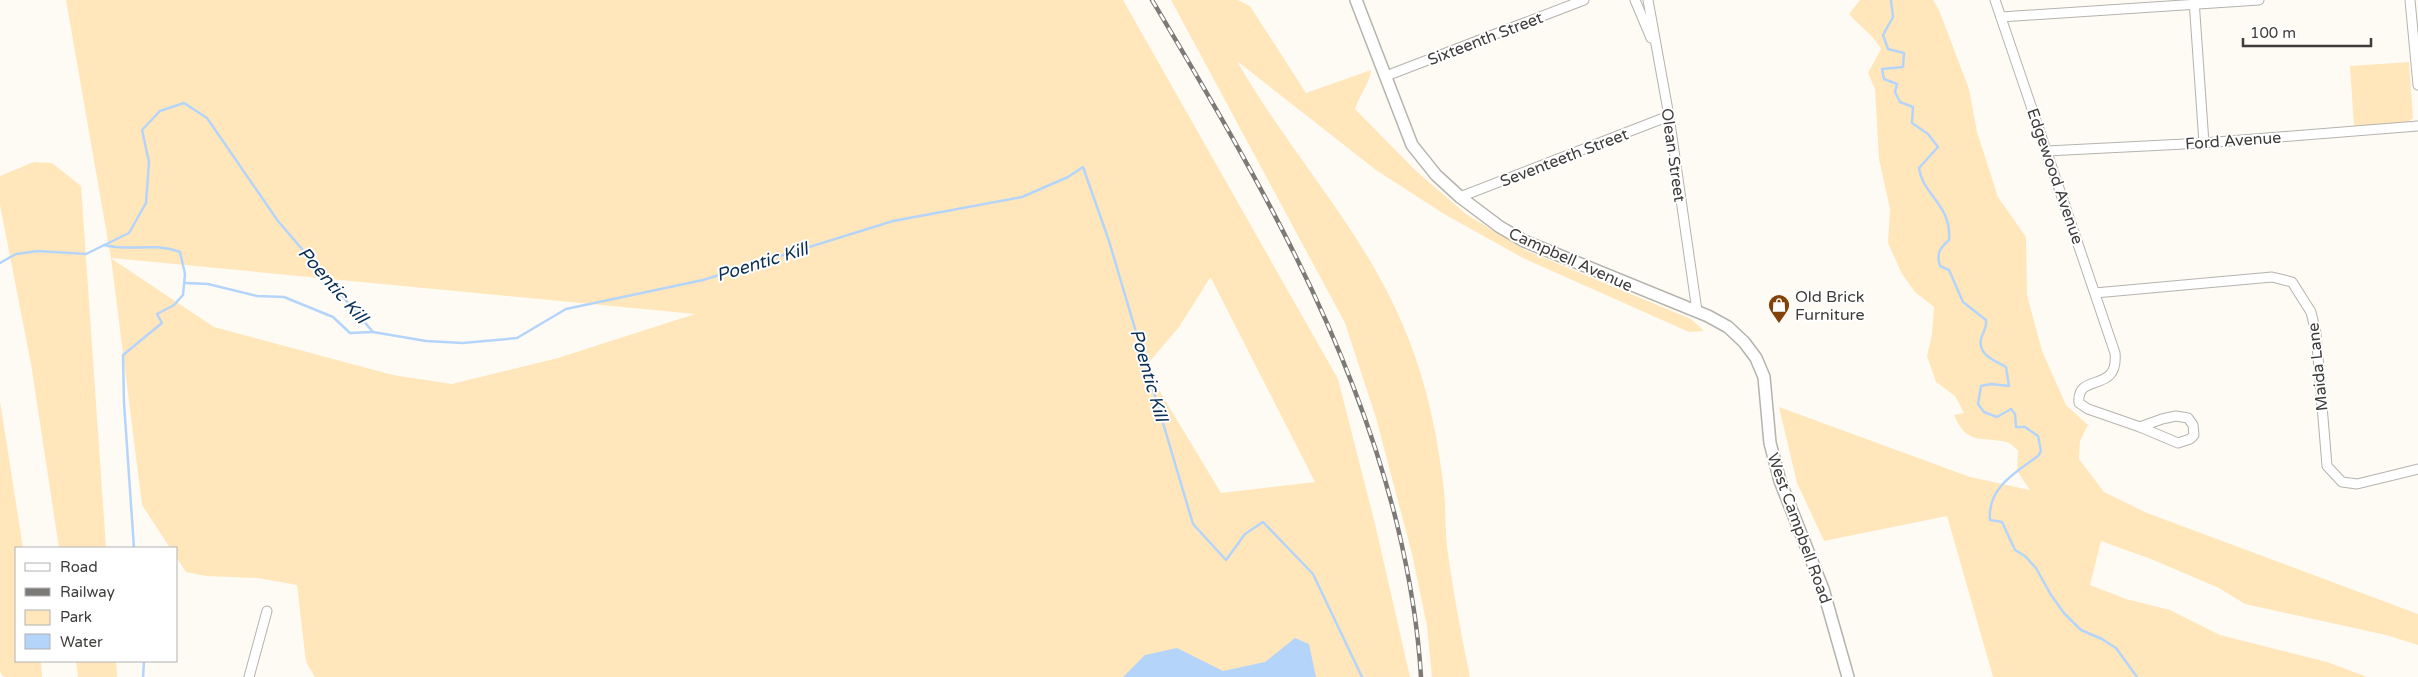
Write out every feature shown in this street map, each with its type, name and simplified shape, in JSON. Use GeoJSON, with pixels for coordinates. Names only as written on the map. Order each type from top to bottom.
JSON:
{"type":"FeatureCollection","features":[{"type":"Feature","properties":{"kind":"street","name":"Campbell Avenue"},"geometry":{"type":"LineString","coordinates":[[1356,0],[1412,145],[1436,175],[1460,197],[1500,227],[1524,242],[1697,311],[1728,327],[1744,342],[1756,358],[1764,377]]}},
{"type":"Feature","properties":{"kind":"street","name":"Sixteenth Street"},"geometry":{"type":"LineString","coordinates":[[1386,76],[1584,0]]}},
{"type":"Feature","properties":{"kind":"street"},"geometry":{"type":"LineString","coordinates":[[1635,0],[1658,54]]}},
{"type":"Feature","properties":{"kind":"street","name":"Olean Street"},"geometry":{"type":"LineString","coordinates":[[1648,0],[1669,116],[1697,311]]}},
{"type":"Feature","properties":{"kind":"street","name":"Edgewood Avenue"},"geometry":{"type":"LineString","coordinates":[[1995,0],[2115,353],[2116,363],[2113,372],[2108,378],[2082,389],[2078,394],[2079,403],[2140,427]]}},
{"type":"Feature","properties":{"kind":"street"},"geometry":{"type":"LineString","coordinates":[[2001,16],[2194,2],[2259,0]]}},
{"type":"Feature","properties":{"kind":"street"},"geometry":{"type":"LineString","coordinates":[[2410,0],[2418,85]]}},
{"type":"Feature","properties":{"kind":"street"},"geometry":{"type":"LineString","coordinates":[[2194,2],[2204,143]]}},
{"type":"Feature","properties":{"kind":"street","name":"Seventeeth Street"},"geometry":{"type":"LineString","coordinates":[[1460,197],[1669,116]]}},
{"type":"Feature","properties":{"kind":"street","name":"Ford Avenue"},"geometry":{"type":"LineString","coordinates":[[2047,151],[2204,143],[2418,126]]}},
{"type":"Feature","properties":{"kind":"street","name":"Maida Lane"},"geometry":{"type":"LineString","coordinates":[[2095,293],[2272,277],[2292,282],[2311,312],[2316,333],[2327,466],[2342,482],[2357,484],[2418,469]]}},
{"type":"Feature","properties":{"kind":"street","name":"West Campbell Road"},"geometry":{"type":"LineString","coordinates":[[1764,377],[1770,443],[1780,481],[1823,589],[1848,677]]}},
{"type":"Feature","properties":{"kind":"street"},"geometry":{"type":"LineString","coordinates":[[2176,416],[2188,418],[2194,425],[2194,435],[2190,439],[2178,443],[2140,427],[2176,416]]}},
{"type":"Feature","properties":{"kind":"street"},"geometry":{"type":"LineString","coordinates":[[249,677],[267,611]]}},
{"type":"Feature","properties":{"kind":"green space"},"geometry":{"type":"Polygon","coordinates":[[[66,0],[1123,0],[1338,379],[1375,524],[1410,677],[315,677],[306,662],[297,585],[258,578],[206,576],[186,572],[178,560],[178,547],[169,547],[142,505],[111,258],[66,0]],[[112,258],[214,327],[393,375],[452,384],[558,358],[695,314],[112,258]],[[1211,278],[1179,327],[1145,367],[1221,493],[1315,482],[1211,278]]]}},
{"type":"Feature","properties":{"kind":"green space"},"geometry":{"type":"Polygon","coordinates":[[[1171,0],[1238,0],[1250,6],[1306,93],[1371,70],[1369,80],[1355,109],[1416,171],[1466,214],[1525,250],[1691,319],[1704,331],[1689,332],[1523,258],[1444,214],[1376,170],[1237,61],[1258,96],[1352,232],[1373,266],[1393,302],[1416,358],[1427,395],[1439,452],[1444,490],[1447,547],[1470,677],[1432,677],[1427,626],[1412,554],[1376,418],[1345,323],[1171,0]]]}},
{"type":"Feature","properties":{"kind":"green space"},"geometry":{"type":"Polygon","coordinates":[[[1860,0],[1933,0],[1939,10],[1969,89],[1977,132],[1998,197],[2026,237],[2027,295],[2042,351],[2066,405],[2088,425],[2080,441],[2079,459],[2104,492],[2147,513],[2418,614],[2418,645],[2386,635],[2245,604],[2219,588],[2151,559],[2101,541],[2090,585],[2126,599],[2170,610],[2220,635],[2327,662],[2367,677],[1993,677],[1947,516],[1824,541],[1797,483],[1779,407],[1970,477],[2030,490],[2017,471],[2018,451],[2008,443],[1976,438],[1964,431],[1954,415],[1964,413],[1955,396],[1936,382],[1927,356],[1932,335],[1934,307],[1915,292],[1902,274],[1888,243],[1890,209],[1879,159],[1875,89],[1868,73],[1881,49],[1873,38],[1849,14],[1860,0]]]}},
{"type":"Feature","properties":{"kind":"green space"},"geometry":{"type":"Polygon","coordinates":[[[2409,62],[2413,118],[2406,123],[2354,126],[2350,66],[2409,62]]]}},
{"type":"Feature","properties":{"kind":"green space"},"geometry":{"type":"Polygon","coordinates":[[[34,162],[52,163],[81,186],[106,547],[59,547],[31,364],[0,205],[0,176],[34,162]]]}},
{"type":"Feature","properties":{"kind":"green space"},"geometry":{"type":"Polygon","coordinates":[[[0,401],[23,547],[15,547],[15,662],[41,662],[42,677],[4,677],[0,672],[0,401]]]}},
{"type":"Feature","properties":{"kind":"green space"},"geometry":{"type":"Polygon","coordinates":[[[76,662],[116,662],[117,677],[78,677],[76,662]]]}},
{"type":"Feature","properties":{"kind":"water"},"geometry":{"type":"Polygon","coordinates":[[[1295,638],[1309,644],[1316,677],[1123,677],[1145,655],[1177,648],[1223,671],[1265,662],[1295,638]]]}},
{"type":"Feature","properties":{"kind":"waterway"},"geometry":{"type":"LineString","coordinates":[[1891,0],[1893,17],[1883,35],[1888,49],[1904,53],[1903,67],[1882,69],[1884,79],[1897,84],[1895,92],[1900,102],[1913,107],[1912,123],[1928,134],[1938,147],[1919,168],[1921,177],[1942,209],[1949,228],[1949,240],[1941,248],[1939,254],[1940,266],[1949,270],[1963,302],[1986,320],[1986,326],[1981,339],[1984,353],[2006,367],[2009,386],[1991,384],[1981,386],[1978,404],[1984,412],[1997,417],[2011,409],[2015,414],[2016,427],[2025,427],[2038,436],[2041,451],[2038,456],[2012,475],[1998,490],[1990,509],[1990,520],[2002,522],[2015,550],[2025,556],[2036,568],[2051,595],[2064,613],[2081,630],[2102,639],[2116,648],[2137,677]]}},
{"type":"Feature","properties":{"kind":"waterway","name":"Poentic Kill"},"geometry":{"type":"LineString","coordinates":[[0,263],[16,254],[38,251],[86,254],[129,233],[146,203],[149,162],[142,130],[160,111],[184,103],[207,118],[278,221],[373,332],[426,341],[463,343],[517,338],[566,309],[703,280],[893,221],[1022,197],[1068,177],[1083,167],[1109,241],[1193,524],[1226,560],[1245,534],[1263,522],[1313,574],[1362,677]]}},
{"type":"Feature","properties":{"kind":"waterway"},"geometry":{"type":"LineString","coordinates":[[104,245],[124,248],[152,247],[180,252],[185,274],[183,295],[174,305],[157,314],[162,323],[123,355],[124,403],[134,547]]}},
{"type":"Feature","properties":{"kind":"waterway"},"geometry":{"type":"LineString","coordinates":[[185,283],[208,284],[257,296],[284,297],[333,317],[350,333],[373,332]]}},
{"type":"Feature","properties":{"kind":"waterway"},"geometry":{"type":"LineString","coordinates":[[143,677],[144,662]]}},
{"type":"Feature","properties":{"kind":"railway"},"geometry":{"type":"LineString","coordinates":[[1152,0],[1261,189],[1325,318],[1353,384],[1377,453],[1397,524],[1412,600],[1421,677]]}},
{"type":"Feature","properties":{"kind":"place","name":"Old Brick Furniture"},"geometry":{"type":"Point","coordinates":[1779,324]}}]}
